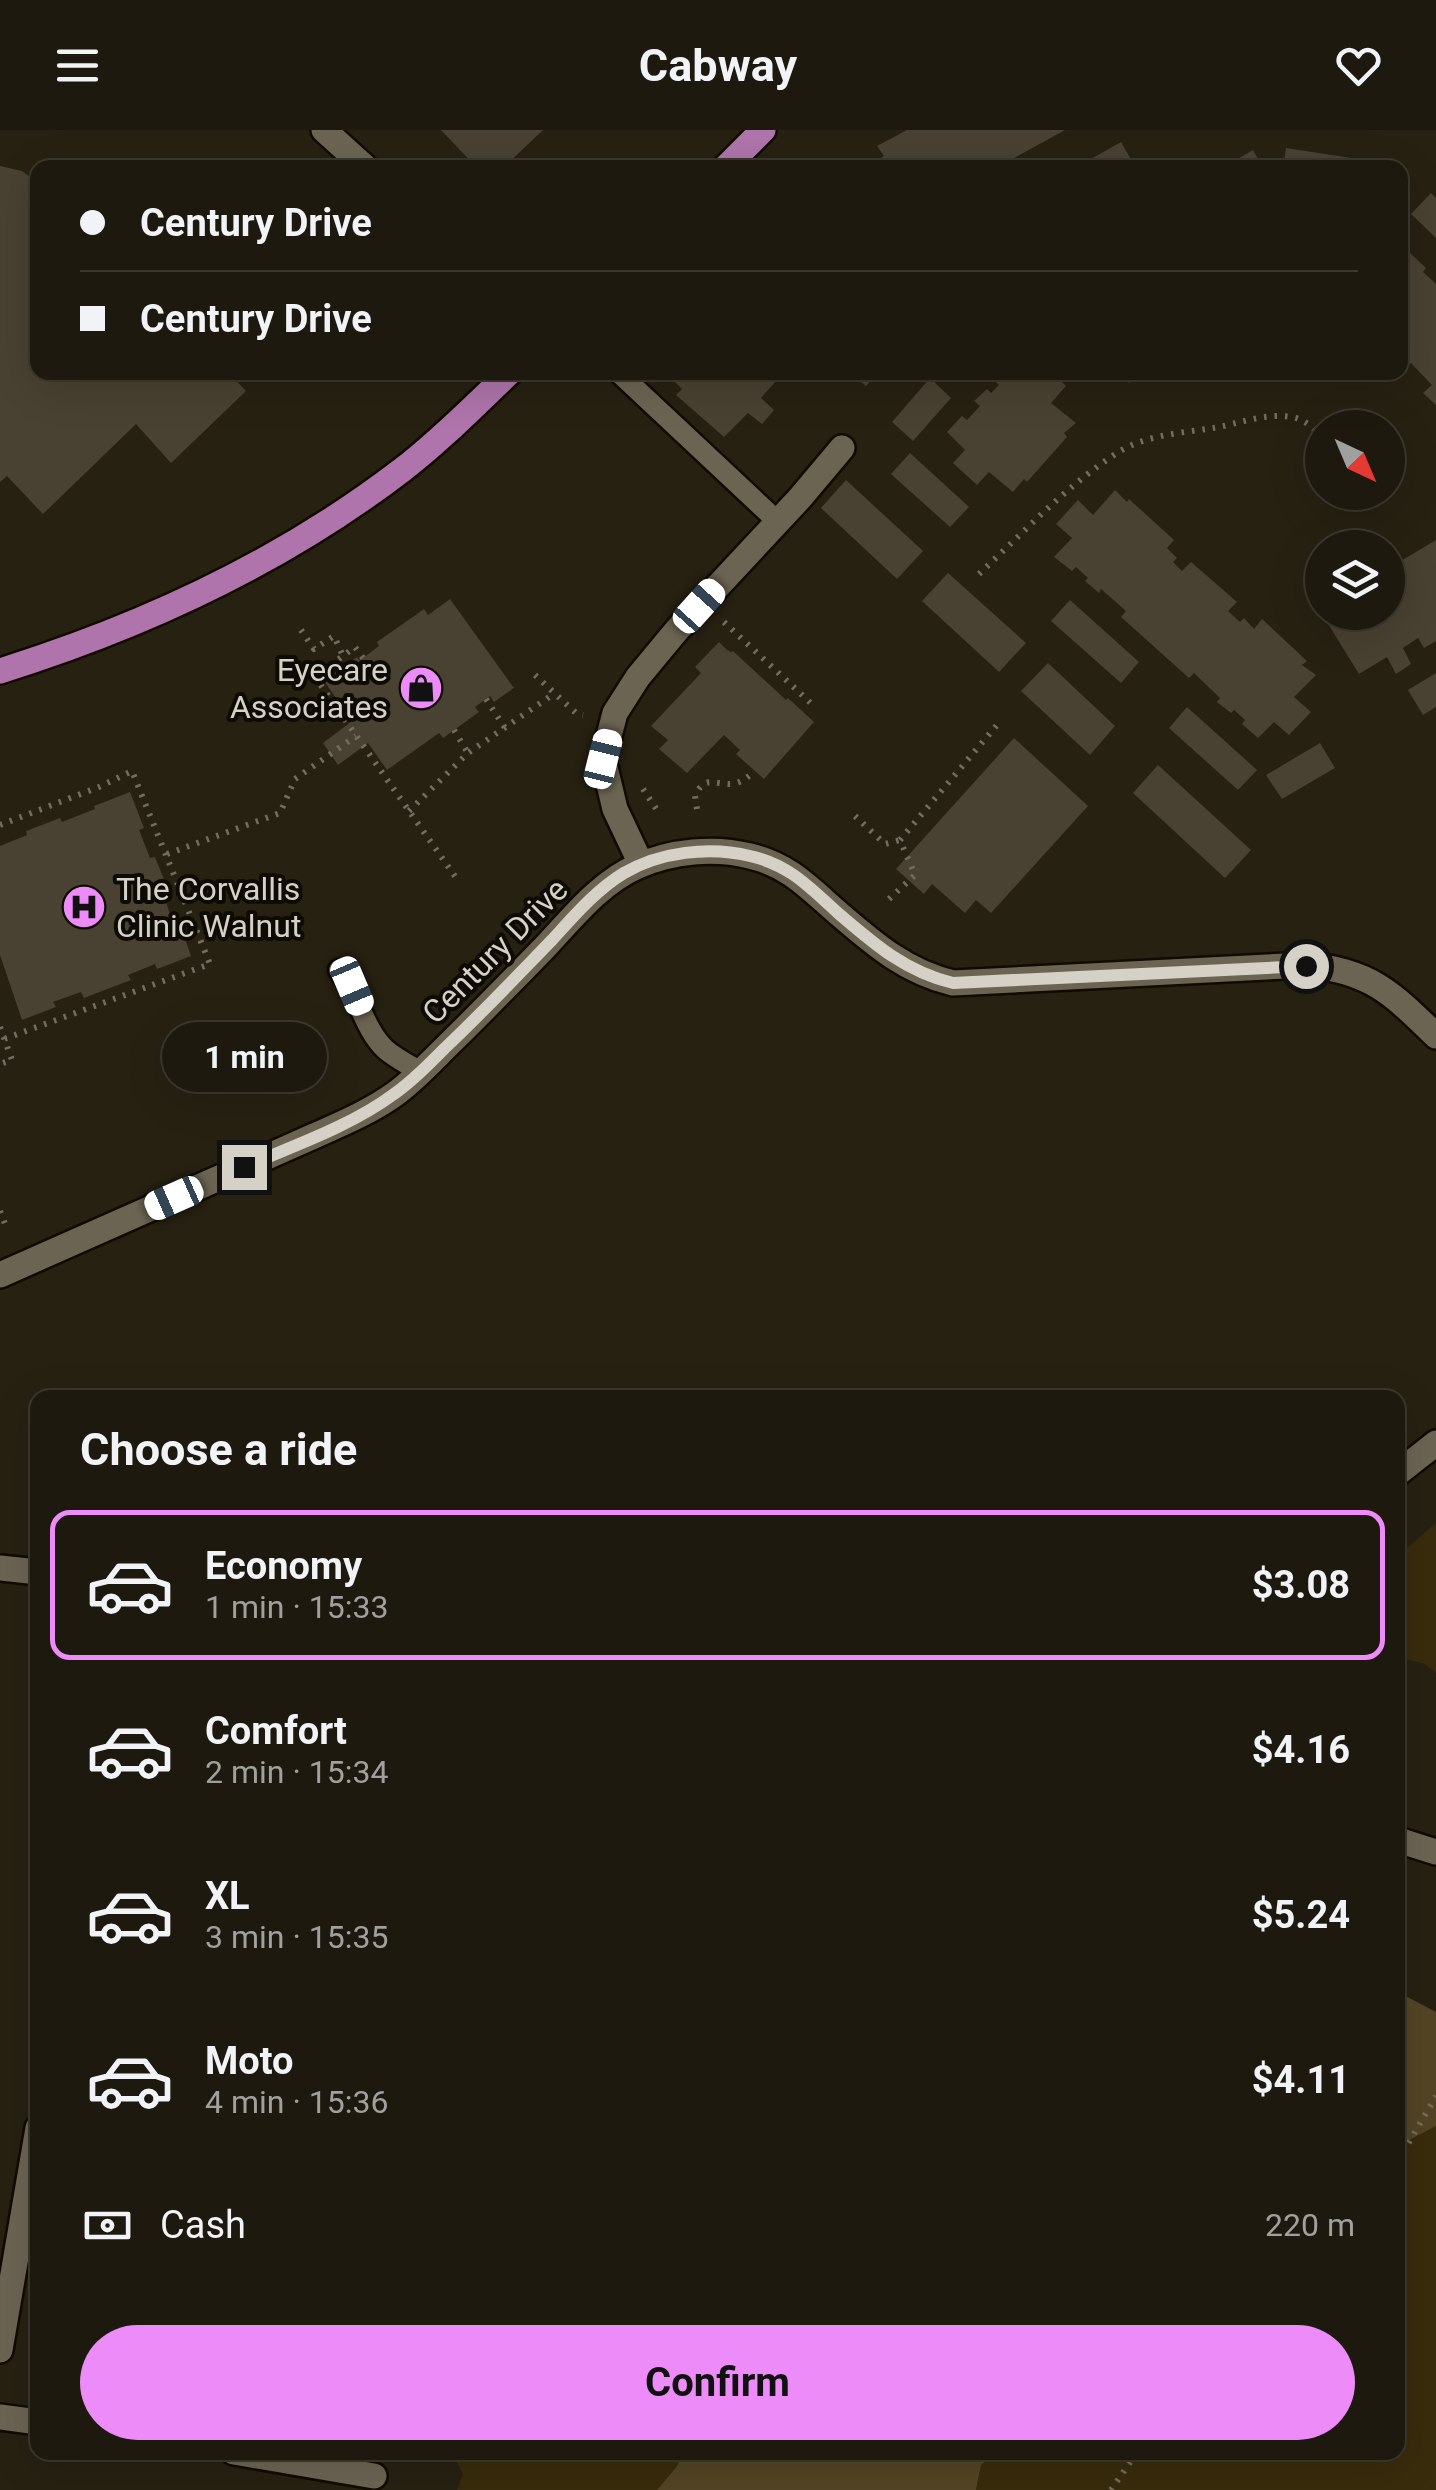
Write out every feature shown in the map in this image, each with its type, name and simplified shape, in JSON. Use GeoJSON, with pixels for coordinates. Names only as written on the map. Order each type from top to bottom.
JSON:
{"type":"FeatureCollection","features":[{"type":"Feature","properties":{"kind":"main road"},"geometry":{"type":"LineString","coordinates":[[732,160],[764,130]]}},
{"type":"Feature","properties":{"kind":"main road"},"geometry":{"type":"LineString","coordinates":[[0,671],[142,621],[255,566],[339,516],[405,468],[501,380]]}},
{"type":"Feature","properties":{"kind":"street"},"geometry":{"type":"LineString","coordinates":[[324,130],[357,160]]}},
{"type":"Feature","properties":{"kind":"street"},"geometry":{"type":"LineString","coordinates":[[641,864],[615,809],[603,759],[615,713],[638,677],[677,630],[842,448]]}},
{"type":"Feature","properties":{"kind":"street","name":"Century Drive"},"geometry":{"type":"LineString","coordinates":[[0,1275],[365,1112],[420,1072],[602,889],[641,864],[688,852],[724,852],[777,865],[807,882],[897,961],[927,977],[953,983],[1324,967],[1345,970],[1378,985],[1436,1036]]}},
{"type":"Feature","properties":{"kind":"street"},"geometry":{"type":"LineString","coordinates":[[1405,1467],[1436,1442]]}},
{"type":"Feature","properties":{"kind":"street"},"geometry":{"type":"LineString","coordinates":[[0,1568],[30,1571]]}},
{"type":"Feature","properties":{"kind":"street"},"geometry":{"type":"LineString","coordinates":[[1405,1842],[1436,1852]]}},
{"type":"Feature","properties":{"kind":"street"},"geometry":{"type":"LineString","coordinates":[[0,2350],[30,2175]]}},
{"type":"Feature","properties":{"kind":"street"},"geometry":{"type":"LineString","coordinates":[[0,2417],[30,2421]]}},
{"type":"Feature","properties":{"kind":"street"},"geometry":{"type":"LineString","coordinates":[[281,2460],[374,2476]]}},
{"type":"Feature","properties":{"kind":"lane"},"geometry":{"type":"LineString","coordinates":[[627,380],[777,521]]}},
{"type":"Feature","properties":{"kind":"lane"},"geometry":{"type":"LineString","coordinates":[[339,970],[352,986],[366,1020],[385,1049],[420,1072]]}},
{"type":"Feature","properties":{"kind":"path"},"geometry":{"type":"LineString","coordinates":[[979,574],[1073,484],[1122,450],[1178,432],[1274,417],[1305,423]]}},
{"type":"Feature","properties":{"kind":"path"},"geometry":{"type":"LineString","coordinates":[[713,635],[724,622],[816,708]]}},
{"type":"Feature","properties":{"kind":"path"},"geometry":{"type":"LineString","coordinates":[[301,630],[314,649],[334,636],[343,656]]}},
{"type":"Feature","properties":{"kind":"path"},"geometry":{"type":"LineString","coordinates":[[363,658],[355,647],[316,677],[459,882]]}},
{"type":"Feature","properties":{"kind":"path"},"geometry":{"type":"LineString","coordinates":[[409,811],[468,753],[554,693]]}},
{"type":"Feature","properties":{"kind":"path"},"geometry":{"type":"LineString","coordinates":[[486,699],[505,728]]}},
{"type":"Feature","properties":{"kind":"path"},"geometry":{"type":"LineString","coordinates":[[854,816],[884,844],[900,840],[997,725]]}},
{"type":"Feature","properties":{"kind":"path"},"geometry":{"type":"LineString","coordinates":[[454,730],[468,753]]}},
{"type":"Feature","properties":{"kind":"path"},"geometry":{"type":"LineString","coordinates":[[167,854],[280,813],[295,779],[356,736]]}},
{"type":"Feature","properties":{"kind":"path"},"geometry":{"type":"LineString","coordinates":[[0,825],[132,771],[210,964],[4,1039]]}},
{"type":"Feature","properties":{"kind":"path"},"geometry":{"type":"LineString","coordinates":[[697,809],[695,796],[702,784],[732,784],[755,771]]}},
{"type":"Feature","properties":{"kind":"path"},"geometry":{"type":"LineString","coordinates":[[640,777],[658,813]]}},
{"type":"Feature","properties":{"kind":"path"},"geometry":{"type":"LineString","coordinates":[[889,899],[915,876],[900,840]]}},
{"type":"Feature","properties":{"kind":"path"},"geometry":{"type":"LineString","coordinates":[[0,1028],[12,1060],[0,1064]]}},
{"type":"Feature","properties":{"kind":"path"},"geometry":{"type":"LineString","coordinates":[[0,1211],[7,1229]]}},
{"type":"Feature","properties":{"kind":"path"},"geometry":{"type":"LineString","coordinates":[[1405,2149],[1436,2096]]}},
{"type":"Feature","properties":{"kind":"path"},"geometry":{"type":"LineString","coordinates":[[1111,2490],[1132,2460]]}},
{"type":"Feature","properties":{"kind":"shaded area"},"geometry":{"type":"Polygon","coordinates":[[[1436,1523],[1436,1673],[1425,1664],[1405,1659],[1405,1550],[1436,1523]]]}},
{"type":"Feature","properties":{"kind":"shaded area"},"geometry":{"type":"Polygon","coordinates":[[[1405,1996],[1436,2012],[1436,2126],[1405,2142],[1405,1996]]]}},
{"type":"Feature","properties":{"kind":"shaded area"},"geometry":{"type":"Polygon","coordinates":[[[1436,2126],[1436,2490],[976,2490],[981,2465],[986,2460],[1405,2460],[1405,2142],[1436,2126]]]}},
{"type":"Feature","properties":{"kind":"shaded area"},"geometry":{"type":"Polygon","coordinates":[[[456,2460],[680,2460],[657,2490],[457,2490],[463,2474],[456,2460]]]}},
{"type":"Feature","properties":{"kind":"shaded area"},"geometry":{"type":"Polygon","coordinates":[[[680,2460],[986,2460],[981,2465],[976,2490],[657,2490],[680,2460]]]}},
{"type":"Feature","properties":{"kind":"building"},"geometry":{"type":"Polygon","coordinates":[[[441,130],[543,130],[511,160],[469,160],[441,130]]]}},
{"type":"Feature","properties":{"kind":"building"},"geometry":{"type":"Polygon","coordinates":[[[907,130],[1065,130],[1011,160],[878,160],[884,156],[877,146],[907,130]]]}},
{"type":"Feature","properties":{"kind":"building"},"geometry":{"type":"Polygon","coordinates":[[[1121,142],[1131,160],[1089,160],[1121,142]]]}},
{"type":"Feature","properties":{"kind":"building"},"geometry":{"type":"Polygon","coordinates":[[[1286,148],[1364,160],[1284,160],[1286,148]]]}},
{"type":"Feature","properties":{"kind":"building"},"geometry":{"type":"Polygon","coordinates":[[[1253,150],[1259,160],[1236,160],[1253,150]]]}},
{"type":"Feature","properties":{"kind":"building"},"geometry":{"type":"Polygon","coordinates":[[[0,166],[30,177],[30,380],[236,380],[246,391],[171,463],[136,424],[43,514],[7,476],[0,482],[0,166]]]}},
{"type":"Feature","properties":{"kind":"building"},"geometry":{"type":"Polygon","coordinates":[[[1431,193],[1436,198],[1436,238],[1411,214],[1431,193]]]}},
{"type":"Feature","properties":{"kind":"building"},"geometry":{"type":"Polygon","coordinates":[[[1408,255],[1426,268],[1423,272],[1436,284],[1436,405],[1423,393],[1432,385],[1411,363],[1408,366],[1408,255]]]}},
{"type":"Feature","properties":{"kind":"building"},"geometry":{"type":"Polygon","coordinates":[[[777,380],[761,398],[774,410],[762,424],[748,413],[724,437],[676,395],[682,389],[674,381],[777,380]]]}},
{"type":"Feature","properties":{"kind":"building"},"geometry":{"type":"Polygon","coordinates":[[[928,380],[951,398],[913,441],[892,422],[928,380]]]}},
{"type":"Feature","properties":{"kind":"building"},"geometry":{"type":"Polygon","coordinates":[[[994,380],[1060,380],[1066,386],[1051,403],[1076,423],[1027,482],[1024,479],[1013,492],[989,472],[977,485],[953,463],[965,450],[947,432],[962,416],[967,420],[980,406],[974,401],[987,389],[991,393],[999,385],[994,380]]]}},
{"type":"Feature","properties":{"kind":"building"},"geometry":{"type":"Polygon","coordinates":[[[910,453],[969,507],[950,527],[891,474],[910,453]]]}},
{"type":"Feature","properties":{"kind":"building"},"geometry":{"type":"Polygon","coordinates":[[[846,480],[923,551],[897,579],[821,508],[846,480]]]}},
{"type":"Feature","properties":{"kind":"building"},"geometry":{"type":"Polygon","coordinates":[[[1115,490],[1174,540],[1167,548],[1182,571],[1191,562],[1237,602],[1228,611],[1240,622],[1244,618],[1254,629],[1262,619],[1307,661],[1302,665],[1316,675],[1294,697],[1311,712],[1289,735],[1274,722],[1258,738],[1242,724],[1245,720],[1234,710],[1231,713],[1217,702],[1220,698],[1194,673],[1189,678],[1121,617],[1126,611],[1085,581],[1088,578],[1076,567],[1072,571],[1054,557],[1072,538],[1056,524],[1078,500],[1093,515],[1115,490]]]}},
{"type":"Feature","properties":{"kind":"building"},"geometry":{"type":"Polygon","coordinates":[[[1436,540],[1436,641],[1424,648],[1418,638],[1403,648],[1411,664],[1396,674],[1387,657],[1359,674],[1332,630],[1405,630],[1405,558],[1436,540]]]}},
{"type":"Feature","properties":{"kind":"building"},"geometry":{"type":"Polygon","coordinates":[[[948,573],[1026,643],[999,672],[922,601],[948,573]]]}},
{"type":"Feature","properties":{"kind":"building"},"geometry":{"type":"Polygon","coordinates":[[[450,599],[514,688],[494,702],[490,696],[475,707],[479,712],[443,738],[439,733],[387,770],[368,743],[338,765],[323,743],[352,721],[324,681],[357,657],[363,658],[379,646],[377,642],[424,609],[428,615],[450,599]]]}},
{"type":"Feature","properties":{"kind":"building"},"geometry":{"type":"Polygon","coordinates":[[[1070,600],[1139,662],[1121,683],[1051,621],[1070,600]]]}},
{"type":"Feature","properties":{"kind":"building"},"geometry":{"type":"Polygon","coordinates":[[[719,642],[814,722],[764,779],[736,754],[740,750],[724,735],[687,773],[659,749],[668,740],[651,726],[701,673],[695,667],[719,642]]]}},
{"type":"Feature","properties":{"kind":"building"},"geometry":{"type":"Polygon","coordinates":[[[1048,663],[1115,726],[1090,755],[1021,691],[1048,663]]]}},
{"type":"Feature","properties":{"kind":"building"},"geometry":{"type":"Polygon","coordinates":[[[1436,673],[1436,707],[1423,715],[1408,690],[1436,673]]]}},
{"type":"Feature","properties":{"kind":"building"},"geometry":{"type":"Polygon","coordinates":[[[1187,707],[1257,770],[1238,790],[1169,728],[1187,707]]]}},
{"type":"Feature","properties":{"kind":"building"},"geometry":{"type":"Polygon","coordinates":[[[1014,738],[1088,806],[991,913],[976,900],[965,913],[932,884],[924,894],[896,869],[1014,738]]]}},
{"type":"Feature","properties":{"kind":"building"},"geometry":{"type":"Polygon","coordinates":[[[1320,743],[1335,768],[1282,799],[1266,775],[1320,743]]]}},
{"type":"Feature","properties":{"kind":"building"},"geometry":{"type":"Polygon","coordinates":[[[1158,765],[1251,850],[1225,878],[1133,793],[1158,765]]]}},
{"type":"Feature","properties":{"kind":"building","name":"The Corvallis Clinic Walnut"},"geometry":{"type":"Polygon","coordinates":[[[130,792],[144,828],[139,830],[169,892],[163,893],[173,923],[179,921],[191,956],[157,969],[155,964],[128,975],[131,980],[84,998],[81,992],[53,1002],[56,1007],[22,1020],[0,955],[0,846],[27,835],[26,831],[60,818],[62,822],[130,792]]]}},
{"type":"Feature","properties":{"kind":"place","name":"Eyecare Associates"},"geometry":{"type":"Point","coordinates":[421,688]}},
{"type":"Feature","properties":{"kind":"place","name":"The Corvallis Clinic Walnut"},"geometry":{"type":"Point","coordinates":[84,907]}},
{"type":"Feature","properties":{"kind":"route"},"geometry":{"type":"LineString","coordinates":[[244,1167],[365,1112],[394,1094],[490,1004],[602,889],[641,864],[688,852],[724,852],[777,865],[807,882],[897,961],[927,977],[953,983],[1306,966]]}}]}
